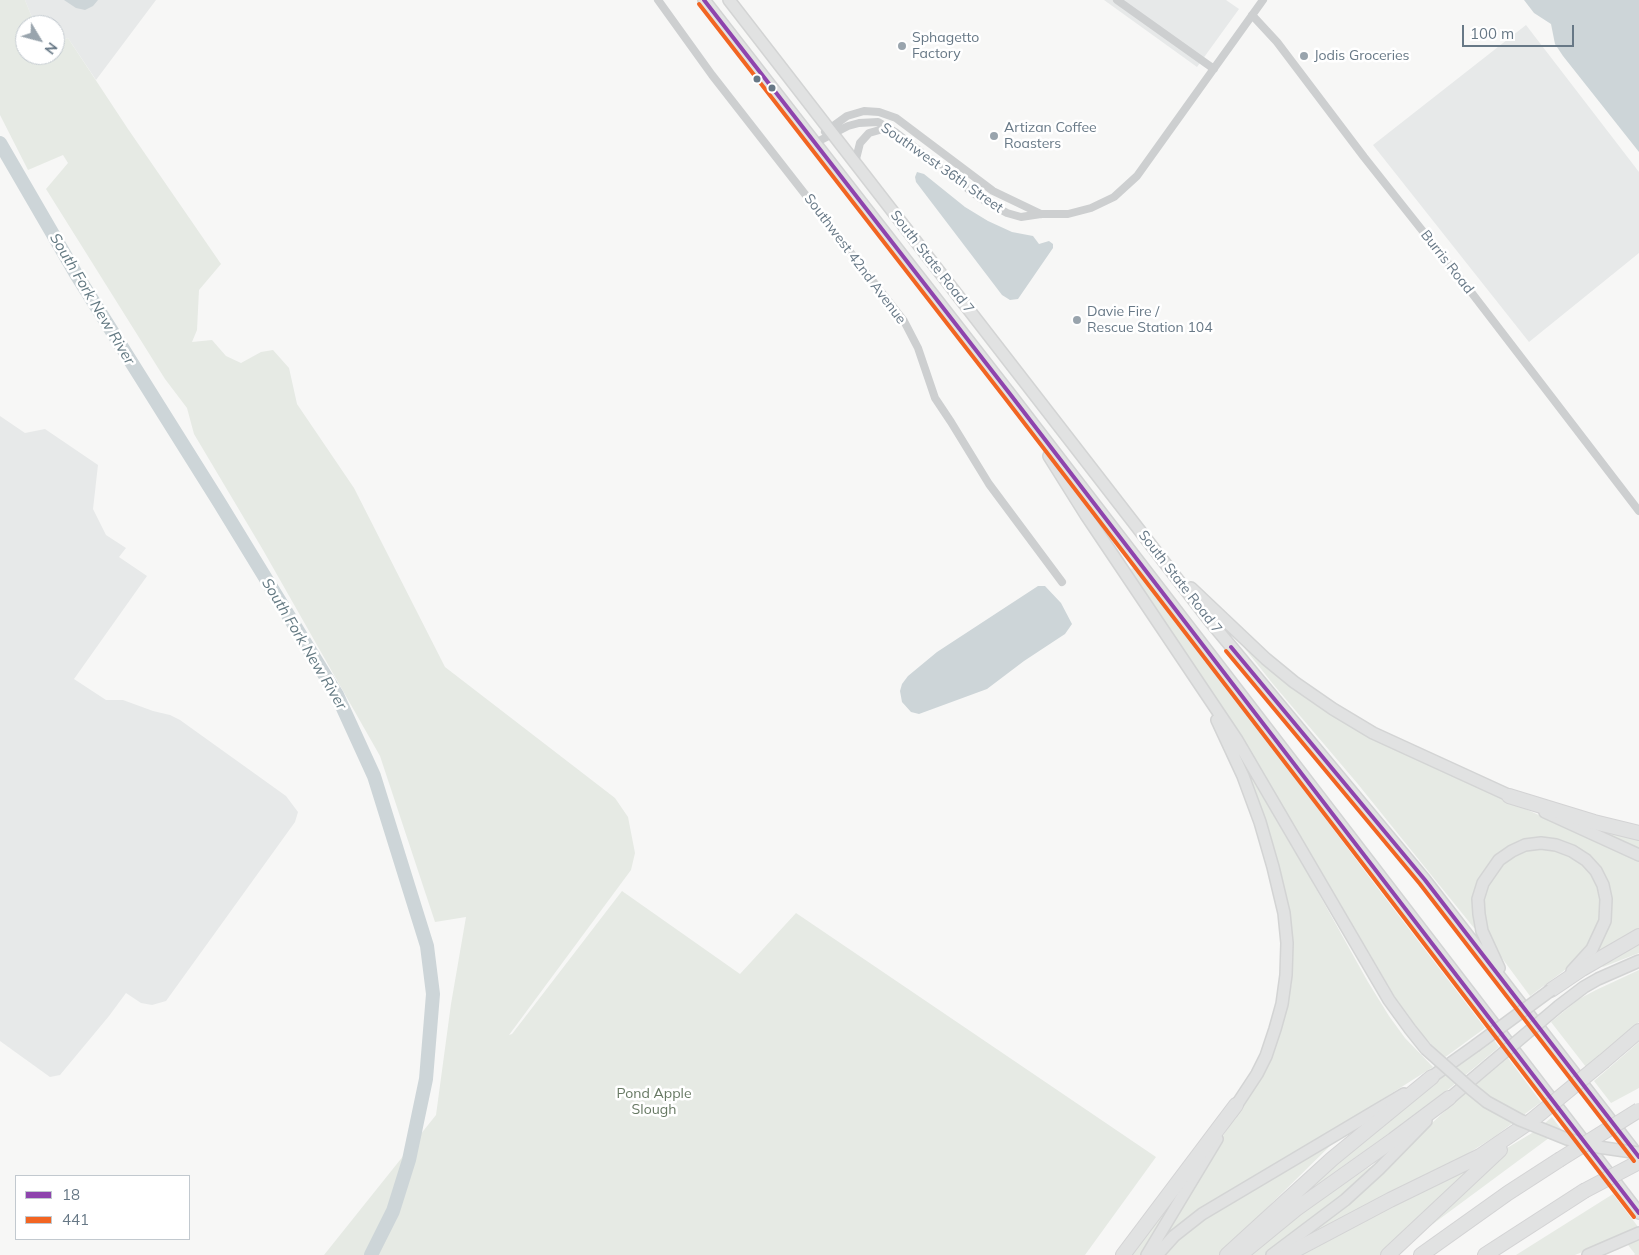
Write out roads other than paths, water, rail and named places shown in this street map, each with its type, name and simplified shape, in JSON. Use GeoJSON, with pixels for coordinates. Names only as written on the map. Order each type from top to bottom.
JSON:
{"type":"FeatureCollection","features":[{"type":"Feature","properties":{"kind":"highway"},"geometry":{"type":"LineString","coordinates":[[1509,796],[1594,822],[1639,833]]}},
{"type":"Feature","properties":{"kind":"highway"},"geometry":{"type":"LineString","coordinates":[[1551,990],[1582,969],[1639,936]]}},
{"type":"Feature","properties":{"kind":"highway"},"geometry":{"type":"LineString","coordinates":[[1286,1255],[1390,1200],[1473,1160],[1498,1145],[1531,1121],[1639,1031]]}},
{"type":"Feature","properties":{"kind":"highway"},"geometry":{"type":"LineString","coordinates":[[1227,1255],[1332,1159],[1432,1077]]}},
{"type":"Feature","properties":{"kind":"highway"},"geometry":{"type":"LineString","coordinates":[[1240,1255],[1296,1208],[1393,1140],[1448,1098]]}},
{"type":"Feature","properties":{"kind":"highway"},"geometry":{"type":"LineString","coordinates":[[1123,1255],[1236,1105]]}},
{"type":"Feature","properties":{"kind":"highway"},"geometry":{"type":"LineString","coordinates":[[1421,1255],[1508,1193],[1639,1110]]}},
{"type":"Feature","properties":{"kind":"highway"},"geometry":{"type":"LineString","coordinates":[[1388,1255],[1531,1121]]}},
{"type":"Feature","properties":{"kind":"highway"},"geometry":{"type":"LineString","coordinates":[[1560,1160],[1639,1121]]}},
{"type":"Feature","properties":{"kind":"highway"},"geometry":{"type":"LineString","coordinates":[[1486,1255],[1584,1192],[1639,1162]]}},
{"type":"Feature","properties":{"kind":"main road","name":"South State Road 7"},"geometry":{"type":"LineString","coordinates":[[704,0],[1010,394],[1639,1213]]}},
{"type":"Feature","properties":{"kind":"main road","name":"South State Road 7"},"geometry":{"type":"LineString","coordinates":[[729,0],[1166,565],[1251,672],[1419,873],[1639,1155]]}},
{"type":"Feature","properties":{"kind":"main road"},"geometry":{"type":"LineString","coordinates":[[1010,394],[1086,515],[1237,740],[1389,1000],[1410,1030],[1426,1049],[1487,1102],[1520,1120],[1550,1133],[1580,1143],[1639,1155]]}},
{"type":"Feature","properties":{"kind":"main road"},"geometry":{"type":"LineString","coordinates":[[1166,565],[1266,659],[1294,682],[1373,733],[1639,855]]}},
{"type":"Feature","properties":{"kind":"main road"},"geometry":{"type":"LineString","coordinates":[[1147,1255],[1266,1056],[1282,1004],[1286,975],[1287,943],[1284,913],[1260,822],[1243,776],[1199,682]]}},
{"type":"Feature","properties":{"kind":"main road"},"geometry":{"type":"LineString","coordinates":[[1157,1255],[1174,1236],[1202,1214],[1432,1077],[1551,990],[1576,967],[1592,949],[1602,931],[1607,911],[1603,885],[1596,872],[1586,860],[1556,844],[1525,845],[1512,850],[1499,860],[1483,883],[1478,899],[1482,931],[1507,986]]}},
{"type":"Feature","properties":{"kind":"main road"},"geometry":{"type":"LineString","coordinates":[[1272,1255],[1345,1200],[1379,1169],[1448,1098],[1559,1006],[1598,979],[1639,961]]}},
{"type":"Feature","properties":{"kind":"main road"},"geometry":{"type":"LineString","coordinates":[[1588,1255],[1639,1234]]}},
{"type":"Feature","properties":{"kind":"street","name":"Southwest 42nd Avenue"},"geometry":{"type":"LineString","coordinates":[[658,0],[712,75],[904,322],[918,348],[935,398],[989,484],[1062,582]]}},
{"type":"Feature","properties":{"kind":"street"},"geometry":{"type":"LineString","coordinates":[[1117,0],[1214,70]]}},
{"type":"Feature","properties":{"kind":"street","name":"Southwest 36th Street"},"geometry":{"type":"LineString","coordinates":[[830,131],[869,122],[885,125],[980,198],[1007,213],[1021,217],[1041,214],[1068,214],[1091,208],[1114,197],[1137,176],[1263,0]]}},
{"type":"Feature","properties":{"kind":"street","name":"Burris Road"},"geometry":{"type":"LineString","coordinates":[[1252,15],[1277,42],[1364,158],[1639,511]]}},
{"type":"Feature","properties":{"kind":"street","name":"Southwest 36th Street"},"geometry":{"type":"LineString","coordinates":[[816,143],[847,116],[864,111],[879,112],[896,118],[993,191],[1041,214]]}},
{"type":"Feature","properties":{"kind":"street"},"geometry":{"type":"LineString","coordinates":[[855,163],[860,143],[869,133],[883,130],[895,132]]}},
{"type":"Feature","properties":{"kind":"street"},"geometry":{"type":"LineString","coordinates":[[954,177],[974,178]]}},
{"type":"Feature","properties":{"kind":"waterway","name":"South Fork New River"},"geometry":{"type":"LineString","coordinates":[[0,143],[76,274],[337,695],[374,776],[427,946],[433,994],[426,1079],[409,1160],[393,1211],[371,1255]]}},
{"type":"Feature","properties":{"kind":"place","name":"Sphagetto Factory"},"geometry":{"type":"Point","coordinates":[902,46]}},
{"type":"Feature","properties":{"kind":"place","name":"Jodis Groceries"},"geometry":{"type":"Point","coordinates":[1304,56]}},
{"type":"Feature","properties":{"kind":"place","name":"Artizan Coffee Roasters"},"geometry":{"type":"Point","coordinates":[994,136]}},
{"type":"Feature","properties":{"kind":"place","name":"Davie Fire / Rescue Station 104"},"geometry":{"type":"Point","coordinates":[1077,320]}},
{"type":"Feature","properties":{"kind":"park label","name":"Pond Apple Slough"},"geometry":{"type":"Point","coordinates":[654,1102]}}]}
